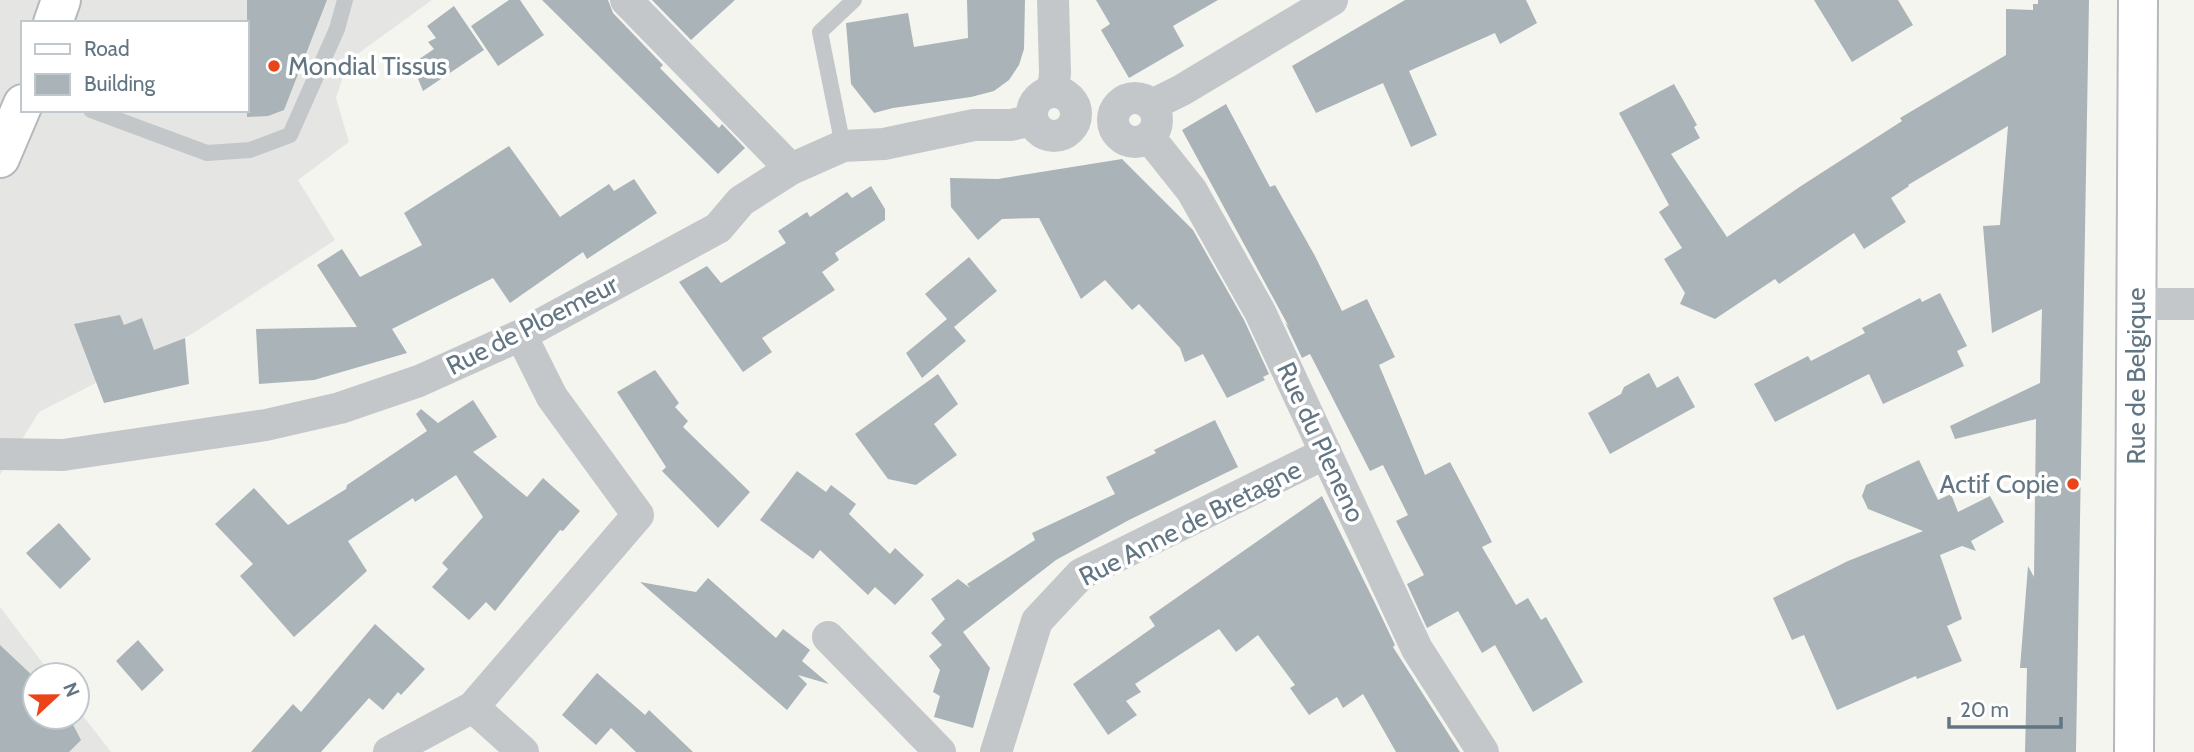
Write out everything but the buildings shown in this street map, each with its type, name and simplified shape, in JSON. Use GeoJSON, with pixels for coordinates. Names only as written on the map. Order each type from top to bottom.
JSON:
{"type":"FeatureCollection","features":[{"type":"Feature","properties":{"kind":"main road"},"geometry":{"type":"LineString","coordinates":[[54,21],[61,0]]}},
{"type":"Feature","properties":{"kind":"main road","name":"Rue de Belgique"},"geometry":{"type":"LineString","coordinates":[[2134,752],[2137,0]]}},
{"type":"Feature","properties":{"kind":"main road"},"geometry":{"type":"LineString","coordinates":[[0,158],[21,109]]}},
{"type":"Feature","properties":{"kind":"street"},"geometry":{"type":"LineString","coordinates":[[626,0],[791,169]]}},
{"type":"Feature","properties":{"kind":"street"},"geometry":{"type":"LineString","coordinates":[[1052,0],[1055,92]]}},
{"type":"Feature","properties":{"kind":"street"},"geometry":{"type":"LineString","coordinates":[[1043,128],[1033,106],[1043,95],[1055,92],[1142,102],[1182,90],[1332,0]]}},
{"type":"Feature","properties":{"kind":"street"},"geometry":{"type":"LineString","coordinates":[[1139,139],[1154,132],[1158,118],[1142,102]]}},
{"type":"Feature","properties":{"kind":"street","name":"Rue de Ploemeur"},"geometry":{"type":"LineString","coordinates":[[0,454],[63,455],[266,425],[315,414],[419,381],[521,335],[718,228],[741,201],[791,169],[844,146],[884,144],[974,125],[1011,125],[1139,139]]}},
{"type":"Feature","properties":{"kind":"street","name":"Rue du Pleneno"},"geometry":{"type":"LineString","coordinates":[[1139,139],[1192,191],[1253,300],[1417,649],[1483,752]]}},
{"type":"Feature","properties":{"kind":"street"},"geometry":{"type":"LineString","coordinates":[[2136,304],[2194,304]]}},
{"type":"Feature","properties":{"kind":"street"},"geometry":{"type":"LineString","coordinates":[[389,752],[473,707],[638,515],[552,397],[521,335]]}},
{"type":"Feature","properties":{"kind":"street","name":"Rue Anne de Bretagne"},"geometry":{"type":"LineString","coordinates":[[996,752],[1037,621],[1081,574],[1326,453]]}},
{"type":"Feature","properties":{"kind":"street"},"geometry":{"type":"LineString","coordinates":[[828,637],[940,752]]}},
{"type":"Feature","properties":{"kind":"street"},"geometry":{"type":"LineString","coordinates":[[473,707],[523,752]]}},
{"type":"Feature","properties":{"kind":"lane"},"geometry":{"type":"LineString","coordinates":[[96,112],[207,153],[250,150],[270,144],[289,135],[337,29],[345,0]]}},
{"type":"Feature","properties":{"kind":"lane"},"geometry":{"type":"LineString","coordinates":[[844,146],[820,32],[853,0]]}},
{"type":"Feature","properties":{"kind":"shaded area"},"geometry":{"type":"Polygon","coordinates":[[[0,0],[432,0],[348,61],[336,98],[349,142],[298,180],[335,240],[192,334],[39,412],[0,475],[0,0]]]}},
{"type":"Feature","properties":{"kind":"shaded area"},"geometry":{"type":"Polygon","coordinates":[[[0,607],[41,661],[21,661],[21,731],[91,731],[91,726],[111,752],[0,752],[0,607]]]}},
{"type":"Feature","properties":{"kind":"place","name":"Mondial Tissus"},"geometry":{"type":"Point","coordinates":[274,66]}},
{"type":"Feature","properties":{"kind":"place","name":"Actif Copie"},"geometry":{"type":"Point","coordinates":[2073,484]}}]}
